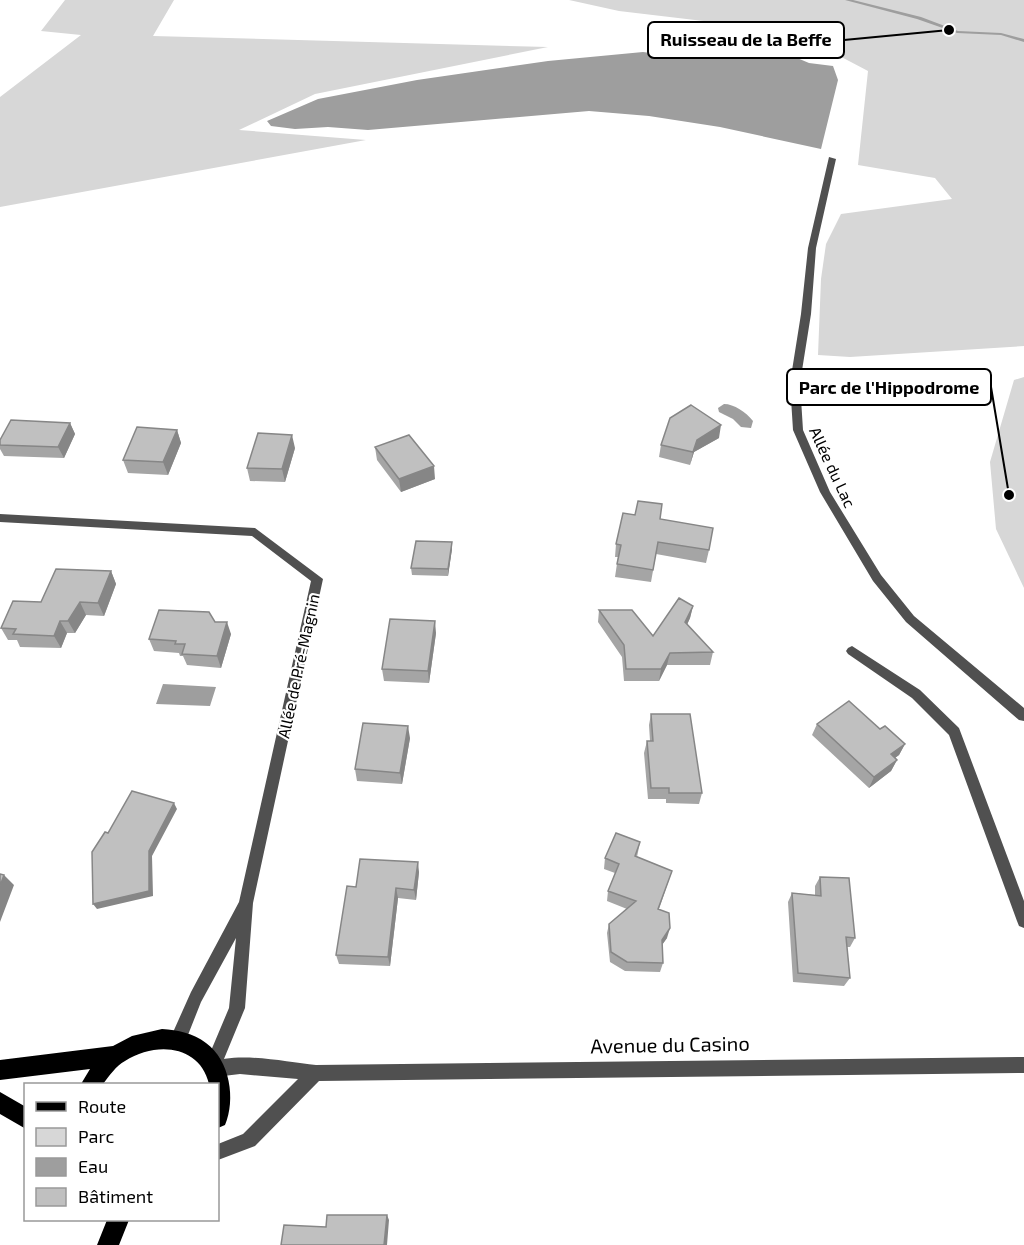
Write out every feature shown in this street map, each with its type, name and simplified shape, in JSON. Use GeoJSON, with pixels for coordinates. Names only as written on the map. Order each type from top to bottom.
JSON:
{"type":"FeatureCollection","features":[{"type":"Feature","properties":{"kind":"main road"},"geometry":{"type":"LineString","coordinates":[[92,1083],[100,1070],[117,1054],[137,1043],[157,1038],[178,1039],[192,1044],[204,1053],[214,1067],[219,1083]]}},
{"type":"Feature","properties":{"kind":"main road"},"geometry":{"type":"LineString","coordinates":[[0,1070],[117,1054]]}},
{"type":"Feature","properties":{"kind":"main road"},"geometry":{"type":"LineString","coordinates":[[219,1083],[221,1090],[219,1109]]}},
{"type":"Feature","properties":{"kind":"main road"},"geometry":{"type":"LineString","coordinates":[[0,1102],[24,1118]]}},
{"type":"Feature","properties":{"kind":"main road"},"geometry":{"type":"LineString","coordinates":[[108,1245],[118,1221]]}},
{"type":"Feature","properties":{"kind":"street","name":"Allée du Lac"},"geometry":{"type":"LineString","coordinates":[[831,159],[813,248],[795,383],[798,430],[825,492],[877,578],[903,611],[1024,716]]}},
{"type":"Feature","properties":{"kind":"street","name":"Allée de Pré-Magnin"},"geometry":{"type":"LineString","coordinates":[[0,518],[255,532],[317,579],[246,903],[237,1008],[214,1067]]}},
{"type":"Feature","properties":{"kind":"street"},"geometry":{"type":"LineString","coordinates":[[852,651],[916,694],[954,732],[1024,921]]}},
{"type":"Feature","properties":{"kind":"street","name":"Allée de Pré-Magnin"},"geometry":{"type":"LineString","coordinates":[[178,1039],[196,997],[246,903]]}},
{"type":"Feature","properties":{"kind":"street","name":"Avenue du Casino"},"geometry":{"type":"LineString","coordinates":[[214,1067],[240,1066],[316,1073],[1024,1065]]}},
{"type":"Feature","properties":{"kind":"street"},"geometry":{"type":"LineString","coordinates":[[219,1152],[249,1140],[316,1073]]}},
{"type":"Feature","properties":{"kind":"green space"},"geometry":{"type":"Polygon","coordinates":[[[65,0],[174,0],[153,36],[548,47],[315,94],[239,130],[366,140],[0,207],[0,97],[81,35],[41,31],[65,0]]]}},
{"type":"Feature","properties":{"kind":"green space"},"geometry":{"type":"Polygon","coordinates":[[[569,0],[1024,0],[1024,346],[850,357],[818,355],[821,279],[826,244],[841,214],[952,199],[935,178],[858,165],[868,71],[830,51],[754,27],[619,11],[569,0]]]}},
{"type":"Feature","properties":{"kind":"green space"},"geometry":{"type":"Polygon","coordinates":[[[1024,377],[1024,588],[996,529],[990,462],[1014,380],[1024,377]]]}},
{"type":"Feature","properties":{"kind":"water"},"geometry":{"type":"Polygon","coordinates":[[[699,33],[771,47],[809,63],[833,66],[838,80],[821,149],[720,127],[649,116],[589,111],[368,130],[328,127],[295,129],[271,126],[267,121],[318,99],[417,80],[548,61],[643,52],[697,59],[693,37],[699,33]]]}},
{"type":"Feature","properties":{"kind":"water"},"geometry":{"type":"Polygon","coordinates":[[[724,404],[736,407],[747,415],[753,421],[751,428],[741,427],[733,419],[719,412],[718,408],[724,404]]]}},
{"type":"Feature","properties":{"kind":"water"},"geometry":{"type":"Polygon","coordinates":[[[163,684],[216,687],[210,706],[156,704],[163,684]]]}},
{"type":"Feature","properties":{"kind":"building"},"geometry":{"type":"Polygon","coordinates":[[[691,405],[721,425],[697,440],[693,452],[661,445],[670,418],[691,405]]]}},
{"type":"Feature","properties":{"kind":"building"},"geometry":{"type":"Polygon","coordinates":[[[11,420],[70,423],[58,447],[0,445],[0,440],[11,420]]]}},
{"type":"Feature","properties":{"kind":"building"},"geometry":{"type":"Polygon","coordinates":[[[137,427],[177,430],[163,462],[123,460],[137,427]]]}},
{"type":"Feature","properties":{"kind":"building"},"geometry":{"type":"Polygon","coordinates":[[[258,433],[292,435],[282,469],[247,468],[258,433]]]}},
{"type":"Feature","properties":{"kind":"building"},"geometry":{"type":"Polygon","coordinates":[[[409,435],[434,466],[399,479],[375,447],[409,435]]]}},
{"type":"Feature","properties":{"kind":"building"},"geometry":{"type":"Polygon","coordinates":[[[638,501],[662,504],[660,519],[713,528],[709,550],[658,542],[653,570],[617,564],[621,545],[616,544],[623,513],[635,515],[638,501]]]}},
{"type":"Feature","properties":{"kind":"building"},"geometry":{"type":"Polygon","coordinates":[[[416,541],[452,542],[448,569],[411,568],[416,541]]]}},
{"type":"Feature","properties":{"kind":"building"},"geometry":{"type":"Polygon","coordinates":[[[56,569],[111,571],[98,603],[80,602],[68,621],[60,621],[54,636],[13,634],[16,629],[1,628],[13,601],[41,602],[56,569]]]}},
{"type":"Feature","properties":{"kind":"building"},"geometry":{"type":"Polygon","coordinates":[[[679,598],[693,606],[685,622],[713,652],[670,653],[661,669],[626,669],[624,645],[599,610],[632,610],[653,636],[679,598]]]}},
{"type":"Feature","properties":{"kind":"building"},"geometry":{"type":"Polygon","coordinates":[[[159,610],[209,612],[215,622],[227,622],[217,656],[182,654],[185,644],[149,639],[159,610]]]}},
{"type":"Feature","properties":{"kind":"building"},"geometry":{"type":"Polygon","coordinates":[[[390,619],[435,621],[428,671],[382,669],[390,619]]]}},
{"type":"Feature","properties":{"kind":"building"},"geometry":{"type":"Polygon","coordinates":[[[849,701],[880,729],[885,726],[905,744],[891,754],[897,760],[874,777],[817,724],[849,701]]]}},
{"type":"Feature","properties":{"kind":"building"},"geometry":{"type":"Polygon","coordinates":[[[651,714],[690,714],[702,793],[669,793],[669,788],[651,788],[647,741],[653,741],[651,714]]]}},
{"type":"Feature","properties":{"kind":"building"},"geometry":{"type":"Polygon","coordinates":[[[363,723],[408,726],[400,773],[355,769],[363,723]]]}},
{"type":"Feature","properties":{"kind":"building"},"geometry":{"type":"Polygon","coordinates":[[[132,791],[174,803],[149,851],[149,891],[93,904],[92,852],[105,832],[108,833],[132,791]]]}},
{"type":"Feature","properties":{"kind":"building"},"geometry":{"type":"Polygon","coordinates":[[[616,833],[640,842],[635,856],[672,871],[658,909],[669,913],[670,928],[662,940],[663,963],[627,962],[611,952],[609,924],[636,901],[608,891],[619,864],[605,858],[616,833]]]}},
{"type":"Feature","properties":{"kind":"building"},"geometry":{"type":"Polygon","coordinates":[[[360,859],[418,862],[414,890],[396,888],[388,957],[336,955],[347,886],[356,887],[360,859]]]}},
{"type":"Feature","properties":{"kind":"building"},"geometry":{"type":"Polygon","coordinates":[[[0,874],[4,875],[0,886],[0,874]]]}},
{"type":"Feature","properties":{"kind":"building"},"geometry":{"type":"Polygon","coordinates":[[[820,877],[849,878],[855,938],[846,937],[850,978],[798,973],[792,893],[821,896],[820,877]]]}},
{"type":"Feature","properties":{"kind":"building"},"geometry":{"type":"Polygon","coordinates":[[[327,1215],[387,1215],[384,1245],[281,1245],[284,1225],[326,1227],[327,1215]]]}},
{"type":"Feature","properties":{"kind":"waterway"},"geometry":{"type":"LineString","coordinates":[[847,0],[919,18],[957,32],[1001,34],[1024,41]]}},
{"type":"Feature","properties":{"kind":"place","name":"Ruisseau de la Beffe"},"geometry":{"type":"Point","coordinates":[949,30]}},
{"type":"Feature","properties":{"kind":"place","name":"Parc de l'Hippodrome"},"geometry":{"type":"Point","coordinates":[1009,495]}}]}
